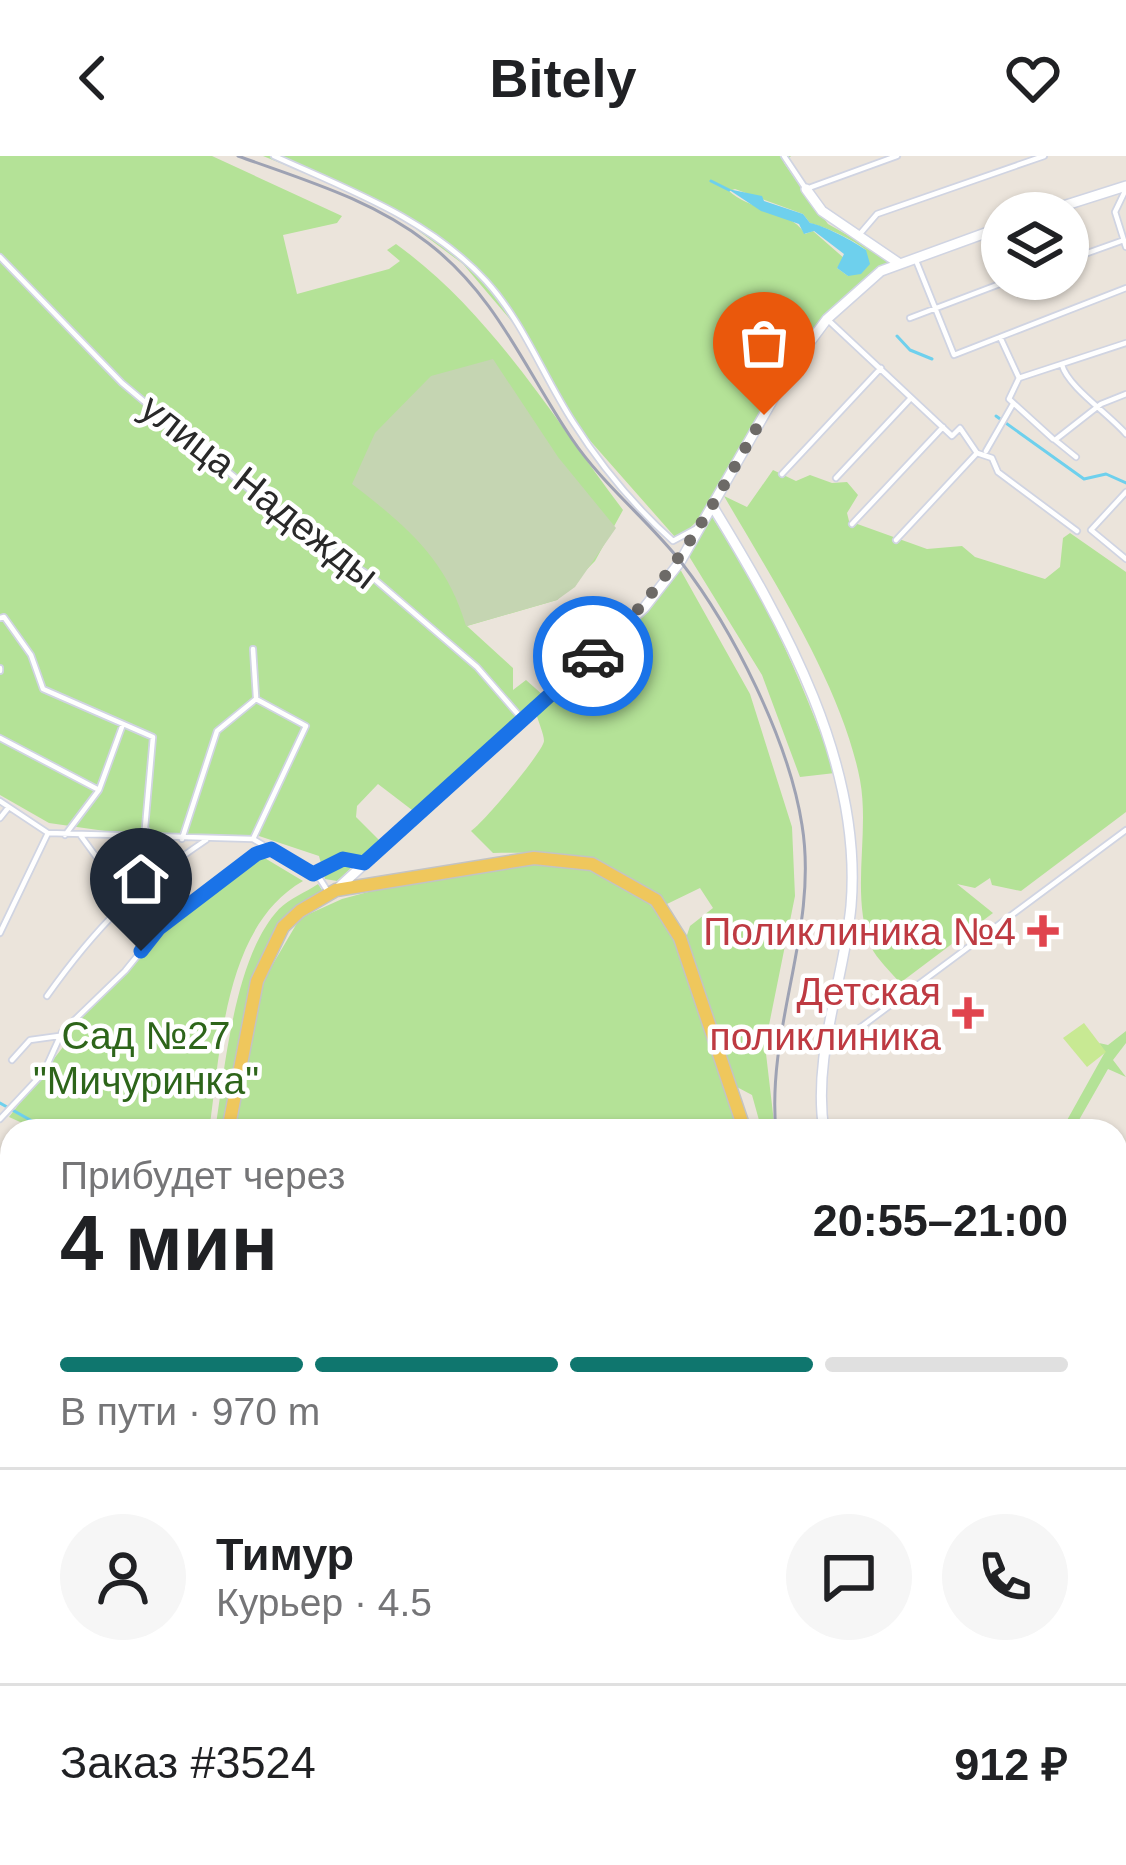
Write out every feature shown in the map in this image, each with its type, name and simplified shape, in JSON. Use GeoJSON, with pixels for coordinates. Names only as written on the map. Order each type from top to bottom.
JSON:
{"type":"FeatureCollection","features":[{"type":"Feature","properties":{"kind":"main road"},"geometry":{"type":"LineString","coordinates":[[1089,197],[1126,187]]}},
{"type":"Feature","properties":{"kind":"main road"},"geometry":{"type":"LineString","coordinates":[[806,189],[822,211],[900,264]]}},
{"type":"Feature","properties":{"kind":"main road"},"geometry":{"type":"LineString","coordinates":[[230,1119],[257,981],[284,927],[333,892],[644,608],[680,562],[792,366],[860,285],[900,264],[981,234]]}},
{"type":"Feature","properties":{"kind":"main road"},"geometry":{"type":"LineString","coordinates":[[713,507],[811,693],[837,764],[853,874],[826,1053],[824,1119]]}},
{"type":"Feature","properties":{"kind":"main road"},"geometry":{"type":"LineString","coordinates":[[333,892],[534,858],[592,864],[634,883],[656,900],[680,938],[741,1119]]}},
{"type":"Feature","properties":{"kind":"street"},"geometry":{"type":"LineString","coordinates":[[274,156],[435,236],[487,282],[533,348],[572,422],[627,497],[673,542],[701,526]]}},
{"type":"Feature","properties":{"kind":"street"},"geometry":{"type":"LineString","coordinates":[[784,156],[806,189],[897,156]]}},
{"type":"Feature","properties":{"kind":"street"},"geometry":{"type":"LineString","coordinates":[[858,236],[877,214],[1044,156]]}},
{"type":"Feature","properties":{"kind":"street"},"geometry":{"type":"LineString","coordinates":[[1114,212],[1126,187]]}},
{"type":"Feature","properties":{"kind":"street"},"geometry":{"type":"LineString","coordinates":[[1089,254],[1125,243],[1108,190]]}},
{"type":"Feature","properties":{"kind":"street","name":"улица Надежды"},"geometry":{"type":"LineString","coordinates":[[0,257],[122,383],[298,531],[372,577],[477,668],[523,720]]}},
{"type":"Feature","properties":{"kind":"street"},"geometry":{"type":"LineString","coordinates":[[915,258],[953,355],[1126,289]]}},
{"type":"Feature","properties":{"kind":"street"},"geometry":{"type":"LineString","coordinates":[[910,318],[981,291]]}},
{"type":"Feature","properties":{"kind":"street"},"geometry":{"type":"LineString","coordinates":[[827,319],[952,436],[960,428],[998,472],[1077,531]]}},
{"type":"Feature","properties":{"kind":"street"},"geometry":{"type":"LineString","coordinates":[[1000,337],[1019,378]]}},
{"type":"Feature","properties":{"kind":"street"},"geometry":{"type":"LineString","coordinates":[[1076,457],[1009,399],[1019,378],[1126,343]]}},
{"type":"Feature","properties":{"kind":"street"},"geometry":{"type":"LineString","coordinates":[[1062,365],[1070,384],[1101,404],[1126,434]]}},
{"type":"Feature","properties":{"kind":"street"},"geometry":{"type":"LineString","coordinates":[[782,474],[881,368]]}},
{"type":"Feature","properties":{"kind":"street"},"geometry":{"type":"LineString","coordinates":[[1055,440],[1101,404],[1126,394]]}},
{"type":"Feature","properties":{"kind":"street"},"geometry":{"type":"LineString","coordinates":[[836,478],[910,398]]}},
{"type":"Feature","properties":{"kind":"street"},"geometry":{"type":"LineString","coordinates":[[896,540],[981,453],[1013,404]]}},
{"type":"Feature","properties":{"kind":"street"},"geometry":{"type":"LineString","coordinates":[[852,524],[943,428]]}},
{"type":"Feature","properties":{"kind":"street"},"geometry":{"type":"LineString","coordinates":[[1126,492],[1091,530],[1126,559]]}},
{"type":"Feature","properties":{"kind":"street"},"geometry":{"type":"LineString","coordinates":[[2,617],[31,655],[43,689],[152,737],[145,828],[154,840]]}},
{"type":"Feature","properties":{"kind":"street"},"geometry":{"type":"LineString","coordinates":[[254,649],[256,699]]}},
{"type":"Feature","properties":{"kind":"street"},"geometry":{"type":"LineString","coordinates":[[182,839],[218,731],[256,699]]}},
{"type":"Feature","properties":{"kind":"street"},"geometry":{"type":"LineString","coordinates":[[253,839],[307,726],[256,699]]}},
{"type":"Feature","properties":{"kind":"street"},"geometry":{"type":"LineString","coordinates":[[65,835],[99,790],[123,724]]}},
{"type":"Feature","properties":{"kind":"street"},"geometry":{"type":"LineString","coordinates":[[0,738],[99,790]]}},
{"type":"Feature","properties":{"kind":"street"},"geometry":{"type":"LineString","coordinates":[[0,801],[48,833],[154,840],[253,839],[313,874],[333,892]]}},
{"type":"Feature","properties":{"kind":"street"},"geometry":{"type":"LineString","coordinates":[[0,818],[8,808]]}},
{"type":"Feature","properties":{"kind":"street"},"geometry":{"type":"LineString","coordinates":[[826,1053],[1126,830]]}},
{"type":"Feature","properties":{"kind":"street"},"geometry":{"type":"LineString","coordinates":[[0,933],[48,833]]}},
{"type":"Feature","properties":{"kind":"street"},"geometry":{"type":"LineString","coordinates":[[81,836],[127,898]]}},
{"type":"Feature","properties":{"kind":"street"},"geometry":{"type":"LineString","coordinates":[[47,996],[127,898],[164,865],[211,837]]}},
{"type":"Feature","properties":{"kind":"street"},"geometry":{"type":"LineString","coordinates":[[2,1119],[44,1072],[58,1050],[59,1036],[159,928],[256,854],[271,849]]}},
{"type":"Feature","properties":{"kind":"street"},"geometry":{"type":"LineString","coordinates":[[313,874],[343,859],[364,863]]}},
{"type":"Feature","properties":{"kind":"street"},"geometry":{"type":"LineString","coordinates":[[12,1060],[30,1040],[59,1036]]}},
{"type":"Feature","properties":{"kind":"green space"},"geometry":{"type":"Polygon","coordinates":[[[0,156],[212,156],[342,216],[337,223],[283,235],[297,294],[389,269],[400,261],[387,250],[396,244],[492,334],[623,510],[595,561],[557,600],[467,626],[513,668],[513,690],[526,680],[544,696],[412,810],[378,784],[357,806],[356,817],[380,841],[337,881],[325,879],[319,856],[256,835],[140,836],[49,823],[0,795],[0,156]]]}},
{"type":"Feature","properties":{"kind":"green space"},"geometry":{"type":"Polygon","coordinates":[[[263,156],[791,156],[784,163],[828,224],[895,262],[859,284],[825,319],[717,494],[695,523],[675,537],[571,419],[537,351],[463,264],[384,205],[263,156]],[[735,189],[729,191],[790,220],[805,234],[813,231],[845,259],[837,268],[848,276],[866,250],[810,223],[803,214],[735,189]]]}},
{"type":"Feature","properties":{"kind":"green space"},"geometry":{"type":"Polygon","coordinates":[[[493,359],[558,457],[616,528],[575,587],[557,600],[466,626],[435,562],[406,529],[352,484],[375,433],[431,376],[493,359]]]}},
{"type":"Feature","properties":{"kind":"green space"},"geometry":{"type":"Polygon","coordinates":[[[773,470],[796,481],[810,475],[832,483],[847,482],[858,495],[847,513],[849,521],[927,549],[962,546],[975,557],[1045,579],[1060,567],[1063,538],[1070,533],[1126,572],[1126,812],[1021,891],[992,885],[990,878],[975,888],[957,884],[993,913],[900,983],[874,952],[865,927],[860,780],[838,708],[803,634],[724,496],[747,507],[773,470]]]}},
{"type":"Feature","properties":{"kind":"green space"},"geometry":{"type":"Polygon","coordinates":[[[712,517],[782,641],[835,773],[800,777],[762,675],[687,553],[712,517]]]}},
{"type":"Feature","properties":{"kind":"green space"},"geometry":{"type":"Polygon","coordinates":[[[680,569],[750,694],[792,827],[795,896],[765,1045],[774,1119],[759,1119],[752,1095],[735,1086],[686,938],[690,926],[713,908],[700,888],[667,904],[606,866],[543,853],[493,853],[471,831],[541,748],[544,738],[536,713],[646,611],[680,569]]]}},
{"type":"Feature","properties":{"kind":"green space"},"geometry":{"type":"Polygon","coordinates":[[[623,622],[554,686],[542,673],[542,666],[599,629],[623,622]]]}},
{"type":"Feature","properties":{"kind":"green space","name":"Сад №27 \"Мичуринка\""},"geometry":{"type":"Polygon","coordinates":[[[263,857],[303,881],[277,901],[242,958],[223,1028],[211,1119],[9,1117],[70,1038],[65,1031],[161,931],[245,865],[263,857]]]}},
{"type":"Feature","properties":{"kind":"green space"},"geometry":{"type":"Polygon","coordinates":[[[516,863],[564,866],[607,877],[644,899],[675,936],[738,1119],[234,1119],[260,986],[300,918],[342,899],[409,881],[516,863]]]}},
{"type":"Feature","properties":{"kind":"green space"},"geometry":{"type":"Polygon","coordinates":[[[318,884],[322,890],[276,926],[252,983],[225,1119],[217,1119],[234,1015],[251,955],[279,909],[318,884]]]}},
{"type":"Feature","properties":{"kind":"green space"},"geometry":{"type":"Polygon","coordinates":[[[1084,1023],[1106,1052],[1087,1067],[1063,1038],[1084,1023]]]}},
{"type":"Feature","properties":{"kind":"green space"},"geometry":{"type":"Polygon","coordinates":[[[1126,1031],[1126,1043],[1113,1060],[1126,1077],[1108,1069],[1080,1119],[1068,1119],[1105,1052],[1099,1043],[1108,1045],[1126,1031]]]}},
{"type":"Feature","properties":{"kind":"water"},"geometry":{"type":"Polygon","coordinates":[[[728,189],[762,196],[764,201],[803,214],[810,223],[866,250],[870,264],[861,274],[848,276],[837,268],[844,254],[814,231],[804,234],[799,224],[761,211],[728,189]]]}},
{"type":"Feature","properties":{"kind":"waterway"},"geometry":{"type":"LineString","coordinates":[[711,181],[729,190]]}},
{"type":"Feature","properties":{"kind":"waterway"},"geometry":{"type":"LineString","coordinates":[[897,336],[910,350],[932,359]]}},
{"type":"Feature","properties":{"kind":"waterway"},"geometry":{"type":"LineString","coordinates":[[996,416],[1084,479],[1106,474],[1126,483]]}},
{"type":"Feature","properties":{"kind":"waterway"},"geometry":{"type":"LineString","coordinates":[[0,1103],[28,1119]]}},
{"type":"Feature","properties":{"kind":"railway"},"geometry":{"type":"LineString","coordinates":[[238,156],[360,202],[406,228],[452,264],[491,310],[584,456],[681,562],[739,653],[785,758],[802,825],[804,902],[778,1054],[776,1119]]}},
{"type":"Feature","properties":{"kind":"way so far"},"geometry":{"type":"LineString","coordinates":[[593,656],[644,608],[680,562],[764,415]]}},
{"type":"Feature","properties":{"kind":"place","name":"Поликлиника №4"},"geometry":{"type":"Point","coordinates":[1043,931]}},
{"type":"Feature","properties":{"kind":"place","name":"Детская поликлиника"},"geometry":{"type":"Point","coordinates":[968,1013]}},
{"type":"Feature","properties":{"kind":"route"},"geometry":{"type":"LineString","coordinates":[[141,951],[159,928],[208,896],[256,854],[271,849],[313,874],[343,859],[364,863],[593,656]]}}]}
